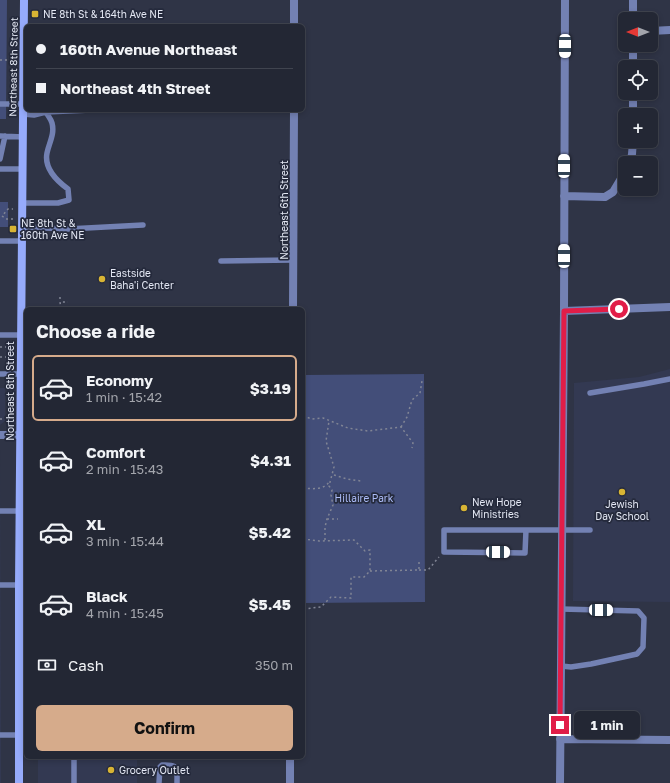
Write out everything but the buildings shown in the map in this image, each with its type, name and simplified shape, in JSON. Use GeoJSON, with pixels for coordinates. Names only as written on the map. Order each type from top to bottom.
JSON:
{"type":"FeatureCollection","features":[{"type":"Feature","properties":{"kind":"main road","name":"Northeast 8th Street"},"geometry":{"type":"LineString","coordinates":[[24,0],[24,24]]}},
{"type":"Feature","properties":{"kind":"main road","name":"Northeast 8th Street"},"geometry":{"type":"LineString","coordinates":[[19,783],[21,741],[23,550],[19,511],[23,446],[20,435],[23,421],[22,169],[24,80]]}},
{"type":"Feature","properties":{"kind":"street"},"geometry":{"type":"LineString","coordinates":[[294,0],[294,24]]}},
{"type":"Feature","properties":{"kind":"street"},"geometry":{"type":"LineString","coordinates":[[560,783],[565,0]]}},
{"type":"Feature","properties":{"kind":"street"},"geometry":{"type":"LineString","coordinates":[[633,0],[633,12]]}},
{"type":"Feature","properties":{"kind":"street"},"geometry":{"type":"LineString","coordinates":[[658,31],[670,30]]}},
{"type":"Feature","properties":{"kind":"street","name":"Northeast 6th Street"},"geometry":{"type":"LineString","coordinates":[[294,112],[294,307]]}},
{"type":"Feature","properties":{"kind":"street"},"geometry":{"type":"LineString","coordinates":[[564,196],[605,197],[613,192],[618,184]]}},
{"type":"Feature","properties":{"kind":"street"},"geometry":{"type":"LineString","coordinates":[[564,311],[670,307]]}},
{"type":"Feature","properties":{"kind":"street"},"geometry":{"type":"LineString","coordinates":[[0,435],[20,435]]}},
{"type":"Feature","properties":{"kind":"street"},"geometry":{"type":"LineString","coordinates":[[560,739],[670,740]]}},
{"type":"Feature","properties":{"kind":"street"},"geometry":{"type":"LineString","coordinates":[[290,759],[290,783]]}},
{"type":"Feature","properties":{"kind":"lane"},"geometry":{"type":"LineString","coordinates":[[0,104],[23,104]]}},
{"type":"Feature","properties":{"kind":"lane"},"geometry":{"type":"LineString","coordinates":[[22,203],[58,203],[69,200],[68,188],[58,182],[49,168],[46,155],[53,138],[52,123],[46,112],[34,115],[23,114]]}},
{"type":"Feature","properties":{"kind":"lane"},"geometry":{"type":"LineString","coordinates":[[0,159],[3,136],[23,137]]}},
{"type":"Feature","properties":{"kind":"lane"},"geometry":{"type":"LineString","coordinates":[[0,169],[22,169]]}},
{"type":"Feature","properties":{"kind":"lane"},"geometry":{"type":"LineString","coordinates":[[22,227],[68,229],[143,225]]}},
{"type":"Feature","properties":{"kind":"lane"},"geometry":{"type":"LineString","coordinates":[[0,241],[22,241]]}},
{"type":"Feature","properties":{"kind":"lane"},"geometry":{"type":"LineString","coordinates":[[221,261],[294,260]]}},
{"type":"Feature","properties":{"kind":"lane"},"geometry":{"type":"LineString","coordinates":[[0,335],[23,333]]}},
{"type":"Feature","properties":{"kind":"lane"},"geometry":{"type":"LineString","coordinates":[[0,374],[22,378]]}},
{"type":"Feature","properties":{"kind":"lane"},"geometry":{"type":"LineString","coordinates":[[590,393],[670,379]]}},
{"type":"Feature","properties":{"kind":"lane"},"geometry":{"type":"LineString","coordinates":[[0,511],[19,511]]}},
{"type":"Feature","properties":{"kind":"lane"},"geometry":{"type":"LineString","coordinates":[[526,530],[525,553],[444,552],[444,530],[526,530],[562,530],[590,530]]}},
{"type":"Feature","properties":{"kind":"lane"},"geometry":{"type":"LineString","coordinates":[[0,585],[22,585]]}},
{"type":"Feature","properties":{"kind":"lane"},"geometry":{"type":"LineString","coordinates":[[561,666],[571,667],[591,664],[637,654],[643,647],[644,625],[644,618],[638,611],[562,609]]}},
{"type":"Feature","properties":{"kind":"lane"},"geometry":{"type":"LineString","coordinates":[[0,735],[21,741]]}},
{"type":"Feature","properties":{"kind":"lane"},"geometry":{"type":"LineString","coordinates":[[74,759],[74,783]]}},
{"type":"Feature","properties":{"kind":"lane"},"geometry":{"type":"LineString","coordinates":[[159,783],[160,767],[162,765],[172,765],[177,768],[177,783]]}},
{"type":"Feature","properties":{"kind":"path"},"geometry":{"type":"LineString","coordinates":[[0,60],[9,60]]}},
{"type":"Feature","properties":{"kind":"path"},"geometry":{"type":"LineString","coordinates":[[13,209],[8,209],[1,216],[6,219],[13,219]]}},
{"type":"Feature","properties":{"kind":"path"},"geometry":{"type":"LineString","coordinates":[[60,298],[61,307]]}},
{"type":"Feature","properties":{"kind":"path"},"geometry":{"type":"LineString","coordinates":[[60,302],[68,302]]}},
{"type":"Feature","properties":{"kind":"path"},"geometry":{"type":"LineString","coordinates":[[0,347],[6,347]]}},
{"type":"Feature","properties":{"kind":"path"},"geometry":{"type":"LineString","coordinates":[[0,357],[6,357]]}},
{"type":"Feature","properties":{"kind":"path"},"geometry":{"type":"LineString","coordinates":[[401,427],[407,417],[412,400],[420,393],[422,382]]}},
{"type":"Feature","properties":{"kind":"path"},"geometry":{"type":"LineString","coordinates":[[305,417],[312,419],[323,418],[348,428],[368,431],[401,427]]}},
{"type":"Feature","properties":{"kind":"path"},"geometry":{"type":"LineString","coordinates":[[305,488],[318,489],[327,485],[333,475],[334,467],[326,442],[329,421]]}},
{"type":"Feature","properties":{"kind":"path"},"geometry":{"type":"LineString","coordinates":[[401,427],[412,443],[412,448]]}},
{"type":"Feature","properties":{"kind":"path"},"geometry":{"type":"LineString","coordinates":[[333,475],[347,479],[361,480]]}},
{"type":"Feature","properties":{"kind":"path"},"geometry":{"type":"LineString","coordinates":[[325,540],[325,527],[333,505],[331,495],[332,490],[329,486],[330,480]]}},
{"type":"Feature","properties":{"kind":"path"},"geometry":{"type":"LineString","coordinates":[[327,519],[338,519]]}},
{"type":"Feature","properties":{"kind":"path"},"geometry":{"type":"LineString","coordinates":[[305,539],[354,540],[365,551],[370,550],[370,571]]}},
{"type":"Feature","properties":{"kind":"path"},"geometry":{"type":"LineString","coordinates":[[305,609],[321,607],[331,597],[351,598],[352,577],[364,577],[370,571],[428,570],[444,552]]}},
{"type":"Feature","properties":{"kind":"path"},"geometry":{"type":"LineString","coordinates":[[419,559],[419,570]]}},
{"type":"Feature","properties":{"kind":"shaded area","name":"Jewish Day School"},"geometry":{"type":"Polygon","coordinates":[[[670,369],[670,602],[573,601],[574,383],[639,377],[670,369]]]}},
{"type":"Feature","properties":{"kind":"shaded area"},"geometry":{"type":"Polygon","coordinates":[[[0,388],[5,388],[5,421],[0,425],[0,388]]]}},
{"type":"Feature","properties":{"kind":"shaded area"},"geometry":{"type":"Polygon","coordinates":[[[0,449],[1,783],[0,783],[0,449]]]}},
{"type":"Feature","properties":{"kind":"shaded area"},"geometry":{"type":"Polygon","coordinates":[[[38,759],[137,759],[137,783],[38,783],[38,759]]]}},
{"type":"Feature","properties":{"kind":"green space"},"geometry":{"type":"Polygon","coordinates":[[[0,0],[7,0],[6,119],[0,119],[0,0]]]}},
{"type":"Feature","properties":{"kind":"green space"},"geometry":{"type":"Polygon","coordinates":[[[0,202],[8,202],[8,227],[0,227],[0,202]]]}},
{"type":"Feature","properties":{"kind":"green space","name":"Hillaire Park"},"geometry":{"type":"Polygon","coordinates":[[[424,374],[425,602],[305,603],[305,375],[424,374]]]}},
{"type":"Feature","properties":{"kind":"place","name":"NE 8th St & 164th Ave NE"},"geometry":{"type":"Point","coordinates":[35,14]}},
{"type":"Feature","properties":{"kind":"place","name":"NE 8th St & 160th Ave NE"},"geometry":{"type":"Point","coordinates":[13,229]}},
{"type":"Feature","properties":{"kind":"place","name":"Eastside Baha'i Center"},"geometry":{"type":"Point","coordinates":[102,279]}},
{"type":"Feature","properties":{"kind":"place","name":"Jewish Day School"},"geometry":{"type":"Point","coordinates":[622,492]}},
{"type":"Feature","properties":{"kind":"place","name":"New Hope Ministries"},"geometry":{"type":"Point","coordinates":[464,508]}},
{"type":"Feature","properties":{"kind":"place","name":"Grocery Outlet"},"geometry":{"type":"Point","coordinates":[111,770]}},
{"type":"Feature","properties":{"kind":"route"},"geometry":{"type":"LineString","coordinates":[[560,725],[564,311],[619,309]]}}]}
